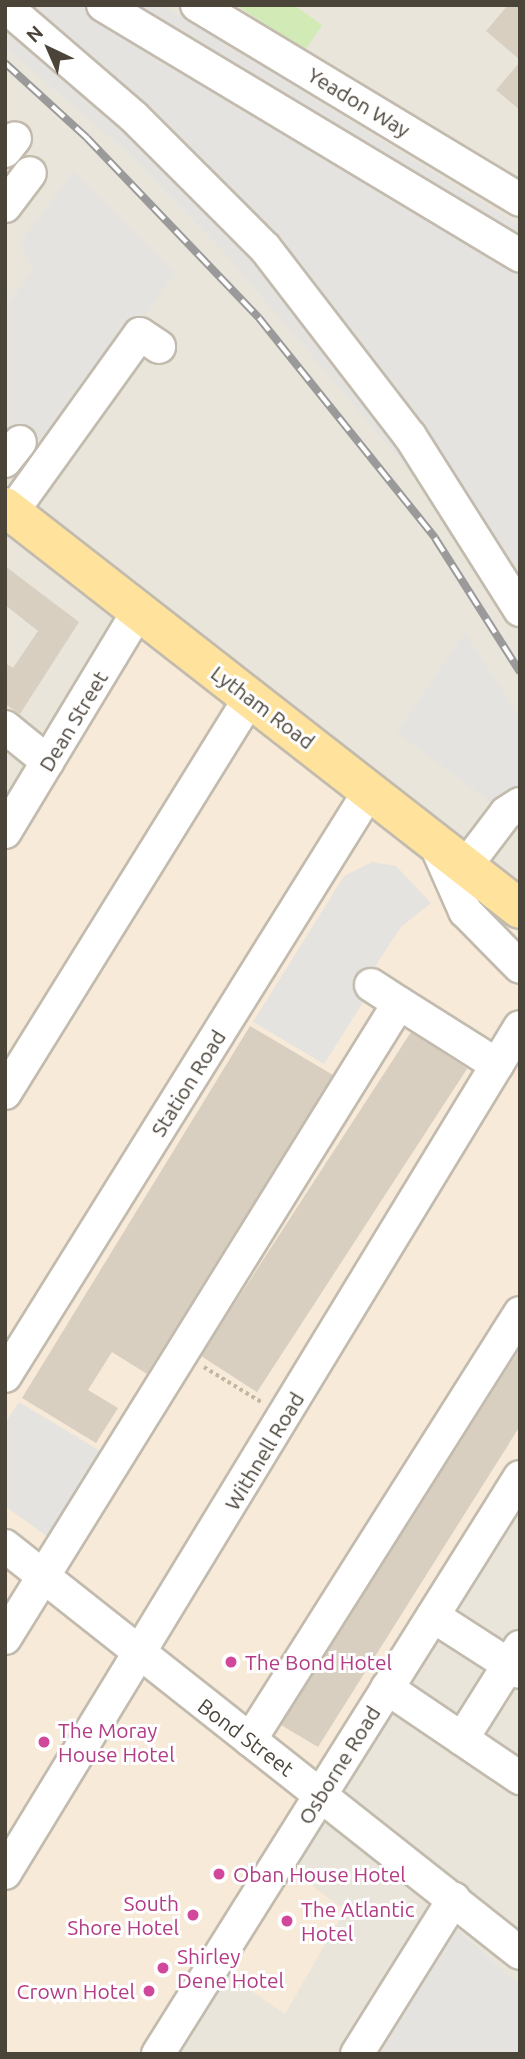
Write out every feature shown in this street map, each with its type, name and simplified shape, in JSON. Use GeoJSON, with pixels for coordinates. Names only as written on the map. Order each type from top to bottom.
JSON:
{"type":"FeatureCollection","features":[{"type":"Feature","properties":{"kind":"main road","name":"Lytham Road"},"geometry":{"type":"LineString","coordinates":[[9,509],[520,909]]}},
{"type":"Feature","properties":{"kind":"street"},"geometry":{"type":"LineString","coordinates":[[103,5],[520,256]]}},
{"type":"Feature","properties":{"kind":"street","name":"Yeadon Way"},"geometry":{"type":"LineString","coordinates":[[197,5],[520,200]]}},
{"type":"Feature","properties":{"kind":"street"},"geometry":{"type":"LineString","coordinates":[[5,6],[134,117],[265,248],[410,436],[520,610]]}},
{"type":"Feature","properties":{"kind":"street"},"geometry":{"type":"LineString","coordinates":[[266,102],[291,62]]}},
{"type":"Feature","properties":{"kind":"street"},"geometry":{"type":"LineString","coordinates":[[5,206],[30,173]]}},
{"type":"Feature","properties":{"kind":"street"},"geometry":{"type":"LineString","coordinates":[[9,509],[140,334],[159,347]]}},
{"type":"Feature","properties":{"kind":"street","name":"Dean Street"},"geometry":{"type":"LineString","coordinates":[[5,832],[139,610]]}},
{"type":"Feature","properties":{"kind":"street"},"geometry":{"type":"LineString","coordinates":[[5,1093],[249,699]]}},
{"type":"Feature","properties":{"kind":"street"},"geometry":{"type":"LineString","coordinates":[[5,727],[48,762]]}},
{"type":"Feature","properties":{"kind":"street","name":"Station Road"},"geometry":{"type":"LineString","coordinates":[[5,1377],[370,790]]}},
{"type":"Feature","properties":{"kind":"street"},"geometry":{"type":"LineString","coordinates":[[473,873],[506,813],[520,804]]}},
{"type":"Feature","properties":{"kind":"street"},"geometry":{"type":"LineString","coordinates":[[473,873],[520,832]]}},
{"type":"Feature","properties":{"kind":"street"},"geometry":{"type":"LineString","coordinates":[[434,841],[465,911],[520,967]]}},
{"type":"Feature","properties":{"kind":"street"},"geometry":{"type":"LineString","coordinates":[[371,985],[497,1065]]}},
{"type":"Feature","properties":{"kind":"street"},"geometry":{"type":"LineString","coordinates":[[5,1638],[399,1003]]}},
{"type":"Feature","properties":{"kind":"street","name":"Withnell Road"},"geometry":{"type":"LineString","coordinates":[[5,1873],[141,1657],[520,1027]]}},
{"type":"Feature","properties":{"kind":"street"},"geometry":{"type":"LineString","coordinates":[[250,1740],[520,1313]]}},
{"type":"Feature","properties":{"kind":"street","name":"Osborne Road"},"geometry":{"type":"LineString","coordinates":[[158,2054],[520,1478]]}},
{"type":"Feature","properties":{"kind":"street","name":"Bond Street"},"geometry":{"type":"LineString","coordinates":[[5,1546],[141,1657],[321,1794],[520,1954]]}},
{"type":"Feature","properties":{"kind":"street"},"geometry":{"type":"LineString","coordinates":[[433,1616],[516,1662],[462,1739]]}},
{"type":"Feature","properties":{"kind":"street"},"geometry":{"type":"LineString","coordinates":[[387,1688],[520,1778]]}},
{"type":"Feature","properties":{"kind":"street"},"geometry":{"type":"LineString","coordinates":[[356,2054],[454,1899]]}},
{"type":"Feature","properties":{"kind":"path"},"geometry":{"type":"LineString","coordinates":[[181,1353],[286,1416]]}},
{"type":"Feature","properties":{"kind":"shaded area"},"geometry":{"type":"Polygon","coordinates":[[[5,5],[520,5],[520,934],[326,772],[5,831],[5,5]]]}},
{"type":"Feature","properties":{"kind":"shaded area"},"geometry":{"type":"Polygon","coordinates":[[[5,5],[163,5],[520,226],[520,632],[433,499],[221,249],[122,148],[5,47],[5,5]]]}},
{"type":"Feature","properties":{"kind":"shaded area"},"geometry":{"type":"Polygon","coordinates":[[[74,171],[175,273],[37,468],[5,444],[5,308],[33,270],[20,242],[74,171]]]}},
{"type":"Feature","properties":{"kind":"shaded area"},"geometry":{"type":"Polygon","coordinates":[[[139,631],[520,934],[520,1484],[279,1862],[345,1910],[285,2014],[209,1961],[149,2054],[5,2054],[5,831],[139,631]]]}},
{"type":"Feature","properties":{"kind":"shaded area"},"geometry":{"type":"Polygon","coordinates":[[[465,632],[520,718],[520,824],[397,732],[465,632]]]}},
{"type":"Feature","properties":{"kind":"shaded area"},"geometry":{"type":"Polygon","coordinates":[[[372,862],[396,866],[431,903],[401,927],[365,982],[360,991],[364,1001],[324,1064],[253,1022],[344,876],[372,862]]]}},
{"type":"Feature","properties":{"kind":"shaded area"},"geometry":{"type":"Polygon","coordinates":[[[19,1402],[107,1455],[55,1542],[5,1506],[5,1423],[19,1402]]]}},
{"type":"Feature","properties":{"kind":"shaded area"},"geometry":{"type":"Polygon","coordinates":[[[520,1484],[520,2054],[149,2054],[209,1961],[285,2013],[278,1862],[520,1484]]]}},
{"type":"Feature","properties":{"kind":"shaded area"},"geometry":{"type":"Polygon","coordinates":[[[457,1930],[520,1985],[520,2054],[380,2054],[457,1930]]]}},
{"type":"Feature","properties":{"kind":"green space"},"geometry":{"type":"Polygon","coordinates":[[[236,5],[294,5],[322,25],[305,50],[236,5]]]}},
{"type":"Feature","properties":{"kind":"building"},"geometry":{"type":"Polygon","coordinates":[[[508,5],[520,5],[520,60],[486,31],[508,5]]]}},
{"type":"Feature","properties":{"kind":"building"},"geometry":{"type":"Polygon","coordinates":[[[520,62],[520,110],[496,90],[520,62]]]}},
{"type":"Feature","properties":{"kind":"building"},"geometry":{"type":"Polygon","coordinates":[[[5,566],[79,622],[20,714],[5,704],[5,663],[13,668],[38,631],[5,605],[5,566]]]}},
{"type":"Feature","properties":{"kind":"building"},"geometry":{"type":"Polygon","coordinates":[[[250,1026],[333,1075],[147,1374],[112,1352],[88,1390],[118,1408],[96,1443],[22,1398],[250,1026]]]}},
{"type":"Feature","properties":{"kind":"building"},"geometry":{"type":"Polygon","coordinates":[[[411,1032],[467,1068],[257,1392],[201,1356],[411,1032]]]}},
{"type":"Feature","properties":{"kind":"building"},"geometry":{"type":"Polygon","coordinates":[[[520,1348],[520,1426],[318,1747],[281,1725],[520,1348]]]}},
{"type":"Feature","properties":{"kind":"railway"},"geometry":{"type":"LineString","coordinates":[[5,63],[87,138],[259,318],[435,538],[520,672]]}},
{"type":"Feature","properties":{"kind":"place","name":"The Bond Hotel"},"geometry":{"type":"Point","coordinates":[231,1662]}},
{"type":"Feature","properties":{"kind":"place","name":"The Moray House Hotel"},"geometry":{"type":"Point","coordinates":[44,1742]}},
{"type":"Feature","properties":{"kind":"place","name":"Oban House Hotel"},"geometry":{"type":"Point","coordinates":[219,1874]}},
{"type":"Feature","properties":{"kind":"place","name":"South Shore Hotel"},"geometry":{"type":"Point","coordinates":[193,1915]}},
{"type":"Feature","properties":{"kind":"place","name":"The Atlantic Hotel"},"geometry":{"type":"Point","coordinates":[287,1921]}},
{"type":"Feature","properties":{"kind":"place","name":"Shirley Dene Hotel"},"geometry":{"type":"Point","coordinates":[163,1968]}},
{"type":"Feature","properties":{"kind":"place","name":"Crown Hotel"},"geometry":{"type":"Point","coordinates":[149,1991]}}]}
